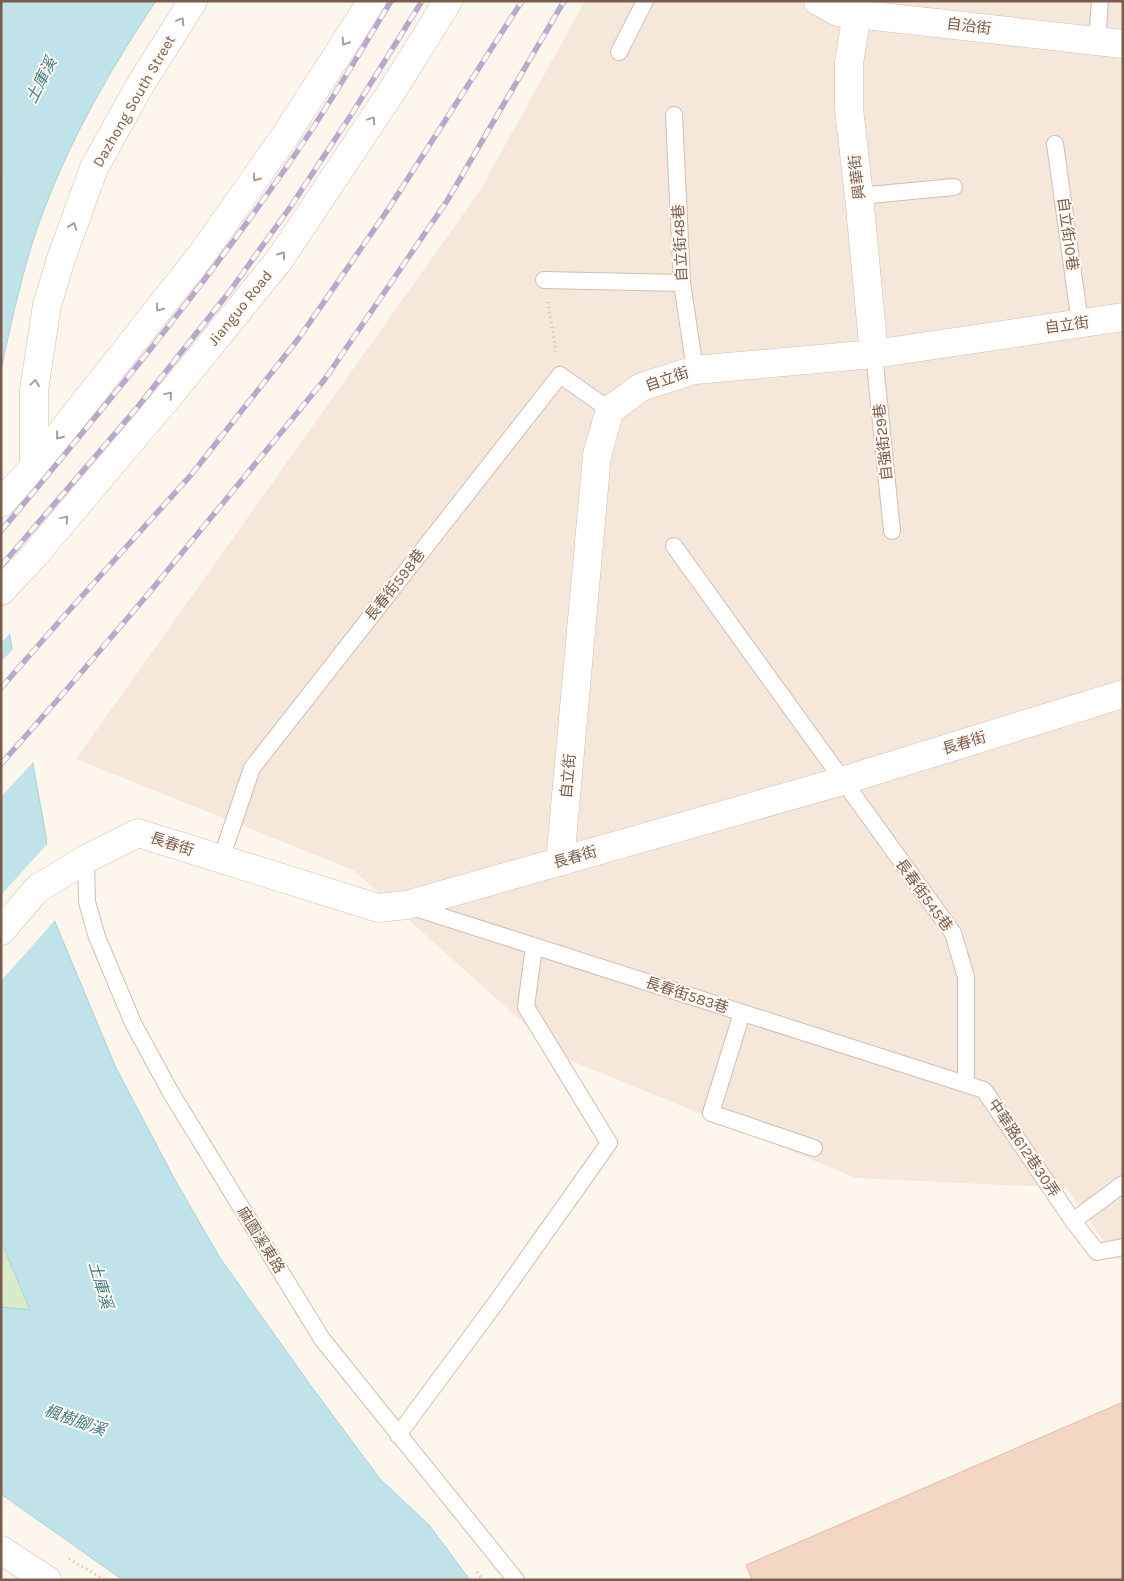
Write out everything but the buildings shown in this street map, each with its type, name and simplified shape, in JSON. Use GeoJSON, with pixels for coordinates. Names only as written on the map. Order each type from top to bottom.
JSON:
{"type":"FeatureCollection","features":[{"type":"Feature","properties":{"kind":"street","name":"Dazhong South Street"},"geometry":{"type":"LineString","coordinates":[[34,467],[34,390],[47,305],[61,259],[94,168],[138,87],[193,1]]}},
{"type":"Feature","properties":{"kind":"street"},"geometry":{"type":"LineString","coordinates":[[1,503],[34,467],[202,254],[282,139],[372,1]]}},
{"type":"Feature","properties":{"kind":"street","name":"Jianguo Road"},"geometry":{"type":"LineString","coordinates":[[1,591],[33,557],[173,391],[280,259],[392,91],[448,1]]}},
{"type":"Feature","properties":{"kind":"street","name":"自治街"},"geometry":{"type":"LineString","coordinates":[[818,1],[838,12],[859,7],[1110,43]]}},
{"type":"Feature","properties":{"kind":"street","name":"興華街"},"geometry":{"type":"LineString","coordinates":[[859,7],[849,63],[849,109],[874,354]]}},
{"type":"Feature","properties":{"kind":"street","name":"自立街"},"geometry":{"type":"LineString","coordinates":[[560,862],[597,456],[610,410],[641,387],[696,370],[874,354],[1123,317]]}},
{"type":"Feature","properties":{"kind":"street","name":"長春街"},"geometry":{"type":"LineString","coordinates":[[1,931],[37,889],[86,859],[138,833],[378,908],[407,905],[842,781],[1123,694]]}},
{"type":"Feature","properties":{"kind":"street"},"geometry":{"type":"LineString","coordinates":[[1,1550],[47,1580]]}},
{"type":"Feature","properties":{"kind":"lane"},"geometry":{"type":"LineString","coordinates":[[619,52],[646,1]]}},
{"type":"Feature","properties":{"kind":"lane"},"geometry":{"type":"LineString","coordinates":[[1100,1],[1110,43]]}},
{"type":"Feature","properties":{"kind":"lane","name":"自立街48巷"},"geometry":{"type":"LineString","coordinates":[[674,116],[682,283],[696,370]]}},
{"type":"Feature","properties":{"kind":"lane","name":"自立街10巷"},"geometry":{"type":"LineString","coordinates":[[1055,144],[1080,324]]}},
{"type":"Feature","properties":{"kind":"lane"},"geometry":{"type":"LineString","coordinates":[[859,196],[954,187]]}},
{"type":"Feature","properties":{"kind":"lane"},"geometry":{"type":"LineString","coordinates":[[544,280],[682,283]]}},
{"type":"Feature","properties":{"kind":"lane","name":"自強街29巷"},"geometry":{"type":"LineString","coordinates":[[874,354],[892,531]]}},
{"type":"Feature","properties":{"kind":"lane"},"geometry":{"type":"LineString","coordinates":[[560,375],[610,410]]}},
{"type":"Feature","properties":{"kind":"lane","name":"長春街598巷"},"geometry":{"type":"LineString","coordinates":[[221,859],[252,768],[560,375]]}},
{"type":"Feature","properties":{"kind":"lane","name":"長春街545巷"},"geometry":{"type":"LineString","coordinates":[[674,546],[953,933],[966,977],[966,1084]]}},
{"type":"Feature","properties":{"kind":"lane","name":"麻園溪東路"},"geometry":{"type":"LineString","coordinates":[[86,859],[87,902],[97,937],[134,1023],[171,1093],[322,1338],[516,1580]]}},
{"type":"Feature","properties":{"kind":"lane","name":"長春街583巷"},"geometry":{"type":"LineString","coordinates":[[407,905],[966,1084]]}},
{"type":"Feature","properties":{"kind":"lane"},"geometry":{"type":"LineString","coordinates":[[398,1435],[495,1304],[609,1143],[526,1007],[534,946]]}},
{"type":"Feature","properties":{"kind":"lane"},"geometry":{"type":"LineString","coordinates":[[742,1013],[711,1113],[814,1148]]}},
{"type":"Feature","properties":{"kind":"lane","name":"中華路612巷30弄"},"geometry":{"type":"LineString","coordinates":[[966,1084],[984,1090],[1074,1222],[1097,1252],[1123,1248]]}},
{"type":"Feature","properties":{"kind":"lane"},"geometry":{"type":"LineString","coordinates":[[1074,1222],[1123,1184]]}},
{"type":"Feature","properties":{"kind":"path"},"geometry":{"type":"LineString","coordinates":[[544,280],[560,375]]}},
{"type":"Feature","properties":{"kind":"shaded area"},"geometry":{"type":"Polygon","coordinates":[[[585,1],[1123,1],[1123,1259],[1117,1260],[1066,1188],[856,1178],[560,1056],[353,870],[76,759],[479,192],[585,1]]]}},
{"type":"Feature","properties":{"kind":"green space"},"geometry":{"type":"Polygon","coordinates":[[[1,1241],[30,1311],[1,1307],[1,1241]]]}},
{"type":"Feature","properties":{"kind":"water","name":"土庫溪"},"geometry":{"type":"Polygon","coordinates":[[[2,1],[156,1],[119,59],[85,118],[56,180],[27,260],[1,370],[2,1]]]}},
{"type":"Feature","properties":{"kind":"water"},"geometry":{"type":"Polygon","coordinates":[[[1,587],[46,836],[53,917],[116,1068],[175,1180],[220,1258],[380,1479],[429,1525],[470,1580],[123,1580],[1,1494],[1,1307],[30,1310],[1,1241],[1,587]]]}},
{"type":"Feature","properties":{"kind":"pier"},"geometry":{"type":"Polygon","coordinates":[[[1,584],[4,586],[12,631],[1,643],[1,584]]]}},
{"type":"Feature","properties":{"kind":"pier"},"geometry":{"type":"Polygon","coordinates":[[[15,647],[35,760],[1,797],[1,662],[15,647]]]}},
{"type":"Feature","properties":{"kind":"pier"},"geometry":{"type":"Polygon","coordinates":[[[49,842],[56,919],[1,981],[1,895],[49,842]]]}},
{"type":"Feature","properties":{"kind":"railway"},"geometry":{"type":"LineString","coordinates":[[1,531],[141,361],[241,231],[289,164],[391,1]]}},
{"type":"Feature","properties":{"kind":"railway"},"geometry":{"type":"LineString","coordinates":[[1,566],[136,409],[230,291],[291,206],[353,112],[422,1]]}},
{"type":"Feature","properties":{"kind":"railway"},"geometry":{"type":"LineString","coordinates":[[1,688],[191,475],[299,338],[389,208],[522,1]]}},
{"type":"Feature","properties":{"kind":"railway"},"geometry":{"type":"LineString","coordinates":[[1,764],[149,593],[325,379],[447,201],[564,1]]}},
{"type":"Feature","properties":{"kind":"water label","name":"楓樹腳溪"},"geometry":{"type":"Point","coordinates":[75,1420]}}]}
